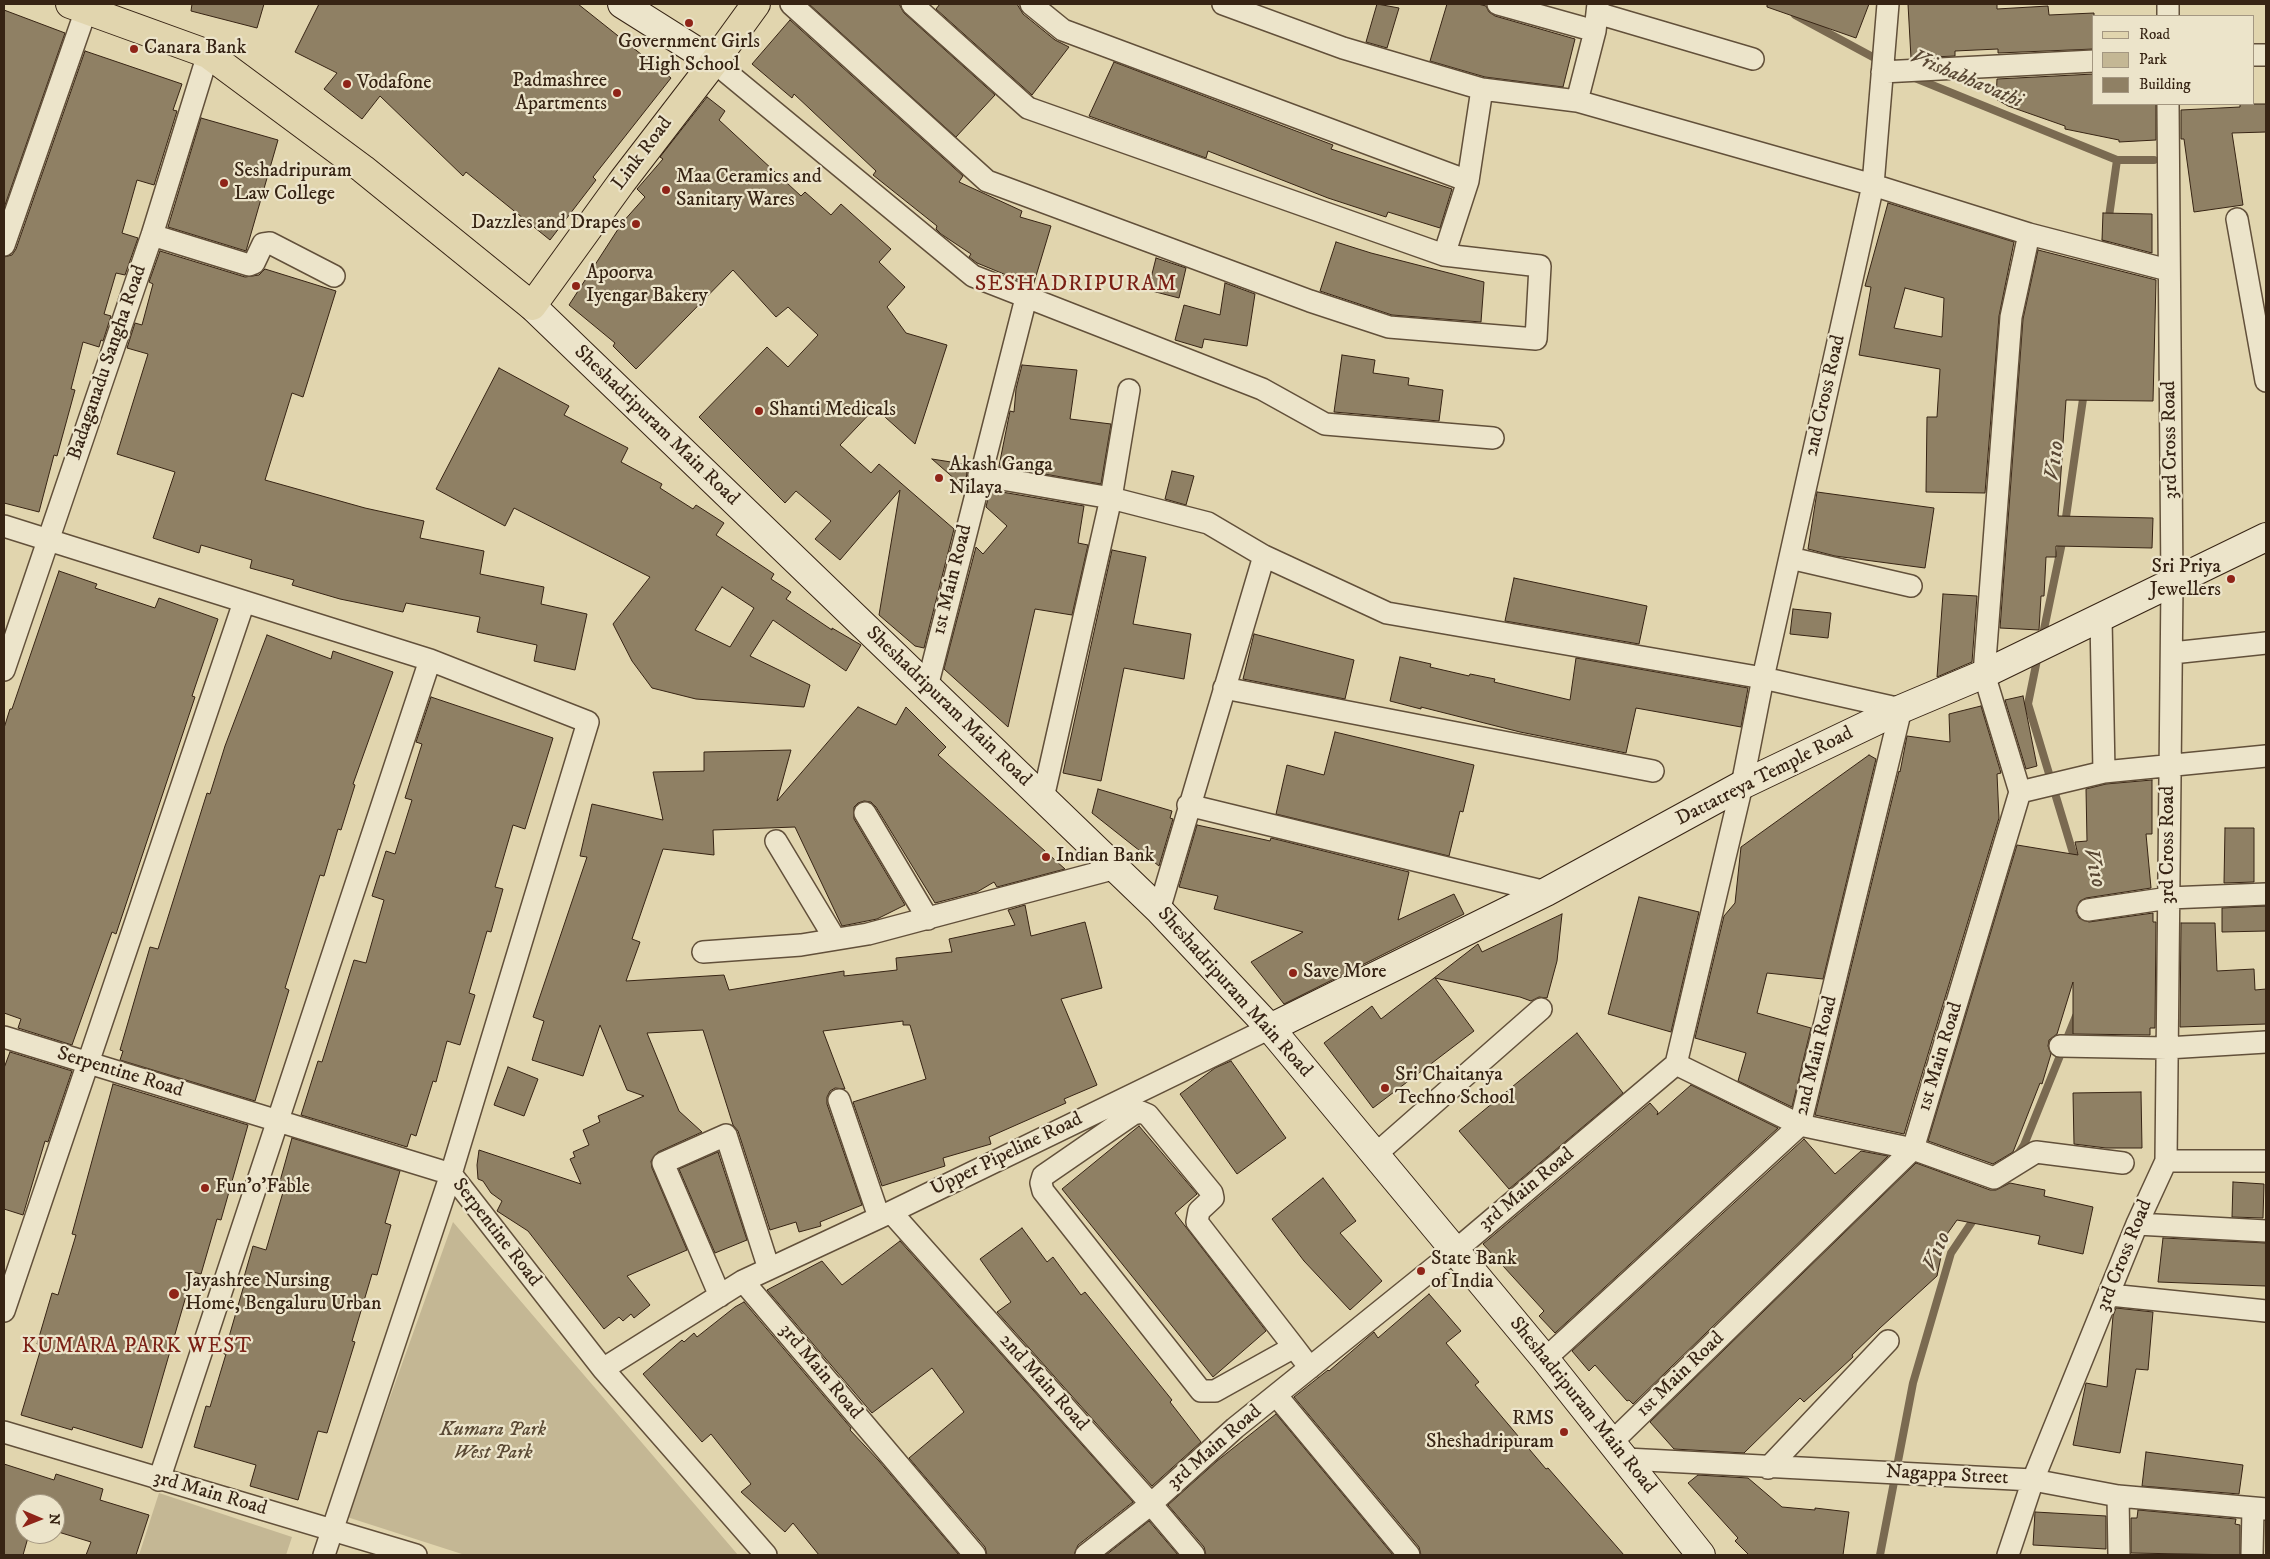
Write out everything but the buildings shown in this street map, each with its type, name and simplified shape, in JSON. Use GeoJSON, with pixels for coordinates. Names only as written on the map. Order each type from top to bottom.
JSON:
{"type":"FeatureCollection","features":[{"type":"Feature","properties":{"kind":"main road","name":"Link Road"},"geometry":{"type":"LineString","coordinates":[[532,306],[621,183],[756,4]]}},
{"type":"Feature","properties":{"kind":"main road","name":"Sheshadripuram Main Road"},"geometry":{"type":"LineString","coordinates":[[78,7],[208,54],[363,169],[532,306]]}},
{"type":"Feature","properties":{"kind":"street"},"geometry":{"type":"LineString","coordinates":[[622,4],[714,62],[973,276],[1262,389],[1325,424],[1493,438]]}},
{"type":"Feature","properties":{"kind":"street"},"geometry":{"type":"LineString","coordinates":[[790,4],[987,182],[1310,301],[1389,327],[1536,339],[1540,266],[1444,254],[1028,108],[912,4]]}},
{"type":"Feature","properties":{"kind":"street"},"geometry":{"type":"LineString","coordinates":[[1031,4],[1062,30],[1468,182]]}},
{"type":"Feature","properties":{"kind":"street"},"geometry":{"type":"LineString","coordinates":[[1223,4],[1343,48],[1482,89],[1577,101],[1873,185],[2029,234],[2168,270]]}},
{"type":"Feature","properties":{"kind":"street"},"geometry":{"type":"LineString","coordinates":[[1498,4],[1597,16],[1753,59]]}},
{"type":"Feature","properties":{"kind":"street","name":"2nd Cross Road"},"geometry":{"type":"LineString","coordinates":[[1742,785],[1763,678],[1873,185],[1888,4]]}},
{"type":"Feature","properties":{"kind":"street"},"geometry":{"type":"LineString","coordinates":[[4,245],[78,7]]}},
{"type":"Feature","properties":{"kind":"street"},"geometry":{"type":"LineString","coordinates":[[1577,101],[1597,16]]}},
{"type":"Feature","properties":{"kind":"street","name":"Badaganadu Sangha Road"},"geometry":{"type":"LineString","coordinates":[[4,670],[152,235],[208,54]]}},
{"type":"Feature","properties":{"kind":"street"},"geometry":{"type":"LineString","coordinates":[[1883,72],[2092,61]]}},
{"type":"Feature","properties":{"kind":"street"},"geometry":{"type":"LineString","coordinates":[[1444,254],[1468,182],[1482,89]]}},
{"type":"Feature","properties":{"kind":"street","name":"3rd Cross Road"},"geometry":{"type":"LineString","coordinates":[[2008,1555],[2033,1480],[2110,1295],[2137,1224],[2166,1160],[2172,653],[2168,105]]}},
{"type":"Feature","properties":{"kind":"street"},"geometry":{"type":"LineString","coordinates":[[2237,219],[2266,381]]}},
{"type":"Feature","properties":{"kind":"street"},"geometry":{"type":"LineString","coordinates":[[2029,234],[2012,317],[1984,674],[2020,792],[2104,772],[2266,756]]}},
{"type":"Feature","properties":{"kind":"street"},"geometry":{"type":"LineString","coordinates":[[152,235],[250,265],[254,263],[263,244],[270,243],[334,276]]}},
{"type":"Feature","properties":{"kind":"street","name":"1st Main Road"},"geometry":{"type":"LineString","coordinates":[[927,687],[979,475],[1026,298]]}},
{"type":"Feature","properties":{"kind":"street","name":"Sheshadripuram Main Road"},"geometry":{"type":"LineString","coordinates":[[532,306],[1159,910],[1270,1028],[1456,1250],[1701,1555]]}},
{"type":"Feature","properties":{"kind":"street"},"geometry":{"type":"LineString","coordinates":[[1043,798],[1111,498],[1129,390]]}},
{"type":"Feature","properties":{"kind":"street"},"geometry":{"type":"LineString","coordinates":[[979,475],[1111,498],[1208,523],[1264,556],[1387,613],[1763,678],[1901,709]]}},
{"type":"Feature","properties":{"kind":"street"},"geometry":{"type":"LineString","coordinates":[[4,526],[430,660],[588,722],[452,1174],[324,1555]]}},
{"type":"Feature","properties":{"kind":"street","name":"Dattatreya Temple Road"},"geometry":{"type":"LineString","coordinates":[[1270,1028],[1546,892],[1742,785],[1901,709],[1984,674],[2101,619],[2266,537]]}},
{"type":"Feature","properties":{"kind":"street"},"geometry":{"type":"LineString","coordinates":[[1159,910],[1188,805],[1264,556]]}},
{"type":"Feature","properties":{"kind":"street"},"geometry":{"type":"LineString","coordinates":[[1790,558],[1911,586]]}},
{"type":"Feature","properties":{"kind":"street"},"geometry":{"type":"LineString","coordinates":[[4,1311],[244,602]]}},
{"type":"Feature","properties":{"kind":"street"},"geometry":{"type":"LineString","coordinates":[[2101,619],[2104,772]]}},
{"type":"Feature","properties":{"kind":"street"},"geometry":{"type":"LineString","coordinates":[[2172,653],[2266,643]]}},
{"type":"Feature","properties":{"kind":"street"},"geometry":{"type":"LineString","coordinates":[[158,1480],[279,1122],[430,660]]}},
{"type":"Feature","properties":{"kind":"street"},"geometry":{"type":"LineString","coordinates":[[1224,688],[1653,771]]}},
{"type":"Feature","properties":{"kind":"street","name":"2nd Main Road"},"geometry":{"type":"LineString","coordinates":[[1545,1359],[1800,1124],[1901,709]]}},
{"type":"Feature","properties":{"kind":"street"},"geometry":{"type":"LineString","coordinates":[[1742,785],[1676,1064],[1800,1124],[1913,1149],[1994,1178],[2036,1152],[2123,1163]]}},
{"type":"Feature","properties":{"kind":"street","name":"1st Main Road"},"geometry":{"type":"LineString","coordinates":[[1619,1451],[1913,1149],[2020,792]]}},
{"type":"Feature","properties":{"kind":"street"},"geometry":{"type":"LineString","coordinates":[[1188,805],[1546,892]]}},
{"type":"Feature","properties":{"kind":"street"},"geometry":{"type":"LineString","coordinates":[[865,813],[928,919]]}},
{"type":"Feature","properties":{"kind":"street"},"geometry":{"type":"LineString","coordinates":[[776,841],[835,940]]}},
{"type":"Feature","properties":{"kind":"street"},"geometry":{"type":"LineString","coordinates":[[703,952],[801,945],[868,934],[1116,868]]}},
{"type":"Feature","properties":{"kind":"street"},"geometry":{"type":"LineString","coordinates":[[2088,910],[2169,898],[2266,894]]}},
{"type":"Feature","properties":{"kind":"street"},"geometry":{"type":"LineString","coordinates":[[1376,1154],[1541,1009]]}},
{"type":"Feature","properties":{"kind":"street","name":"Upper Pipeline Road"},"geometry":{"type":"LineString","coordinates":[[602,1369],[743,1281],[885,1215],[1270,1028]]}},
{"type":"Feature","properties":{"kind":"street","name":"Serpentine Road"},"geometry":{"type":"LineString","coordinates":[[4,1038],[452,1174],[602,1369],[766,1555]]}},
{"type":"Feature","properties":{"kind":"street"},"geometry":{"type":"LineString","coordinates":[[2060,1046],[2167,1048],[2266,1042]]}},
{"type":"Feature","properties":{"kind":"street","name":"3rd Main Road"},"geometry":{"type":"LineString","coordinates":[[1086,1555],[1151,1504],[1235,1428],[1456,1250],[1676,1064]]}},
{"type":"Feature","properties":{"kind":"street"},"geometry":{"type":"LineString","coordinates":[[839,1100],[885,1215]]}},
{"type":"Feature","properties":{"kind":"street"},"geometry":{"type":"LineString","coordinates":[[1294,1347],[1215,1391],[1201,1391],[1043,1191],[1041,1183],[1043,1176],[1133,1114],[1142,1112],[1148,1115],[1212,1193],[1213,1198],[1199,1211],[1197,1222],[1294,1347],[1310,1368]]}},
{"type":"Feature","properties":{"kind":"street"},"geometry":{"type":"LineString","coordinates":[[720,1296],[663,1164],[726,1135],[769,1269]]}},
{"type":"Feature","properties":{"kind":"street"},"geometry":{"type":"LineString","coordinates":[[2166,1160],[2266,1162]]}},
{"type":"Feature","properties":{"kind":"street","name":"2nd Main Road"},"geometry":{"type":"LineString","coordinates":[[885,1215],[1151,1504],[1194,1555]]}},
{"type":"Feature","properties":{"kind":"street"},"geometry":{"type":"LineString","coordinates":[[2137,1224],[2266,1231]]}},
{"type":"Feature","properties":{"kind":"street","name":"3rd Main Road"},"geometry":{"type":"LineString","coordinates":[[743,1281],[975,1555]]}},
{"type":"Feature","properties":{"kind":"street"},"geometry":{"type":"LineString","coordinates":[[2110,1295],[2266,1311]]}},
{"type":"Feature","properties":{"kind":"street"},"geometry":{"type":"LineString","coordinates":[[1768,1468],[1888,1340]]}},
{"type":"Feature","properties":{"kind":"street"},"geometry":{"type":"LineString","coordinates":[[1276,1395],[1409,1555]]}},
{"type":"Feature","properties":{"kind":"street","name":"3rd Main Road"},"geometry":{"type":"LineString","coordinates":[[4,1432],[158,1480],[332,1529],[416,1555]]}},
{"type":"Feature","properties":{"kind":"street","name":"Nagappa Street"},"geometry":{"type":"LineString","coordinates":[[1619,1451],[1768,1468],[2033,1480],[2118,1496],[2260,1509]]}},
{"type":"Feature","properties":{"kind":"street"},"geometry":{"type":"LineString","coordinates":[[2118,1496],[2119,1555]]}},
{"type":"Feature","properties":{"kind":"street"},"geometry":{"type":"LineString","coordinates":[[2252,1555],[2260,1509]]}},
{"type":"Feature","properties":{"kind":"green space","name":"Kumara Park West Park"},"geometry":{"type":"Polygon","coordinates":[[[453,1222],[738,1555],[465,1555],[347,1517],[453,1222]]]}},
{"type":"Feature","properties":{"kind":"green space"},"geometry":{"type":"Polygon","coordinates":[[[159,1493],[292,1537],[286,1555],[139,1555],[159,1493]]]}},
{"type":"Feature","properties":{"kind":"waterway","name":"Vrishabhavathi"},"geometry":{"type":"LineString","coordinates":[[1795,15],[1882,62]]}},
{"type":"Feature","properties":{"kind":"waterway","name":"Vrishabhavathi"},"geometry":{"type":"LineString","coordinates":[[1910,76],[2117,160],[2154,160]]}},
{"type":"Feature","properties":{"kind":"waterway","name":"V110"},"geometry":{"type":"LineString","coordinates":[[2104,252],[2117,160]]}},
{"type":"Feature","properties":{"kind":"waterway","name":"V110"},"geometry":{"type":"LineString","coordinates":[[2065,524],[2084,392]]}},
{"type":"Feature","properties":{"kind":"waterway","name":"V110"},"geometry":{"type":"LineString","coordinates":[[2042,639],[2063,538]]}},
{"type":"Feature","properties":{"kind":"waterway","name":"V110"},"geometry":{"type":"LineString","coordinates":[[2038,655],[2028,704],[2076,863]]}},
{"type":"Feature","properties":{"kind":"waterway","name":"V110"},"geometry":{"type":"LineString","coordinates":[[2016,1157],[2024,1145],[2076,1016]]}},
{"type":"Feature","properties":{"kind":"waterway","name":"V110"},"geometry":{"type":"LineString","coordinates":[[1880,1555],[1913,1383],[1951,1253],[1976,1216]]}},
{"type":"Feature","properties":{"kind":"place","name":"Government Girls High School"},"geometry":{"type":"Point","coordinates":[689,23]}},
{"type":"Feature","properties":{"kind":"place","name":"Canara Bank"},"geometry":{"type":"Point","coordinates":[134,49]}},
{"type":"Feature","properties":{"kind":"place","name":"Vodafone"},"geometry":{"type":"Point","coordinates":[347,84]}},
{"type":"Feature","properties":{"kind":"place","name":"Padmashree Apartments"},"geometry":{"type":"Point","coordinates":[617,93]}},
{"type":"Feature","properties":{"kind":"place","name":"Seshadripuram Law College"},"geometry":{"type":"Point","coordinates":[224,183]}},
{"type":"Feature","properties":{"kind":"place","name":"Maa Ceramics and Sanitary Wares"},"geometry":{"type":"Point","coordinates":[666,190]}},
{"type":"Feature","properties":{"kind":"place","name":"Dazzles and Drapes"},"geometry":{"type":"Point","coordinates":[636,224]}},
{"type":"Feature","properties":{"kind":"place","name":"Apoorva Iyengar Bakery"},"geometry":{"type":"Point","coordinates":[576,286]}},
{"type":"Feature","properties":{"kind":"place","name":"Shanti Medicals"},"geometry":{"type":"Point","coordinates":[759,411]}},
{"type":"Feature","properties":{"kind":"place","name":"Akash Ganga Nilaya"},"geometry":{"type":"Point","coordinates":[939,478]}},
{"type":"Feature","properties":{"kind":"place","name":"Sri Priya Jewellers"},"geometry":{"type":"Point","coordinates":[2231,579]}},
{"type":"Feature","properties":{"kind":"place","name":"Indian Bank"},"geometry":{"type":"Point","coordinates":[1046,857]}},
{"type":"Feature","properties":{"kind":"place","name":"Save More"},"geometry":{"type":"Point","coordinates":[1293,973]}},
{"type":"Feature","properties":{"kind":"place","name":"Sri Chaitanya Techno School"},"geometry":{"type":"Point","coordinates":[1385,1088]}},
{"type":"Feature","properties":{"kind":"place","name":"Fun'o'Fable"},"geometry":{"type":"Point","coordinates":[205,1188]}},
{"type":"Feature","properties":{"kind":"place","name":"State Bank of India"},"geometry":{"type":"Point","coordinates":[1421,1271]}},
{"type":"Feature","properties":{"kind":"place","name":"Jayashree Nursing Home, Bengaluru Urban"},"geometry":{"type":"Point","coordinates":[174,1294]}},
{"type":"Feature","properties":{"kind":"place","name":"RMS Sheshadripuram"},"geometry":{"type":"Point","coordinates":[1564,1432]}},
{"type":"Feature","properties":{"kind":"district","name":"SESHADRIPURAM"},"geometry":{"type":"Point","coordinates":[1076,285]}},
{"type":"Feature","properties":{"kind":"district","name":"KUMARA PARK WEST"},"geometry":{"type":"Point","coordinates":[137,1348]}}]}
